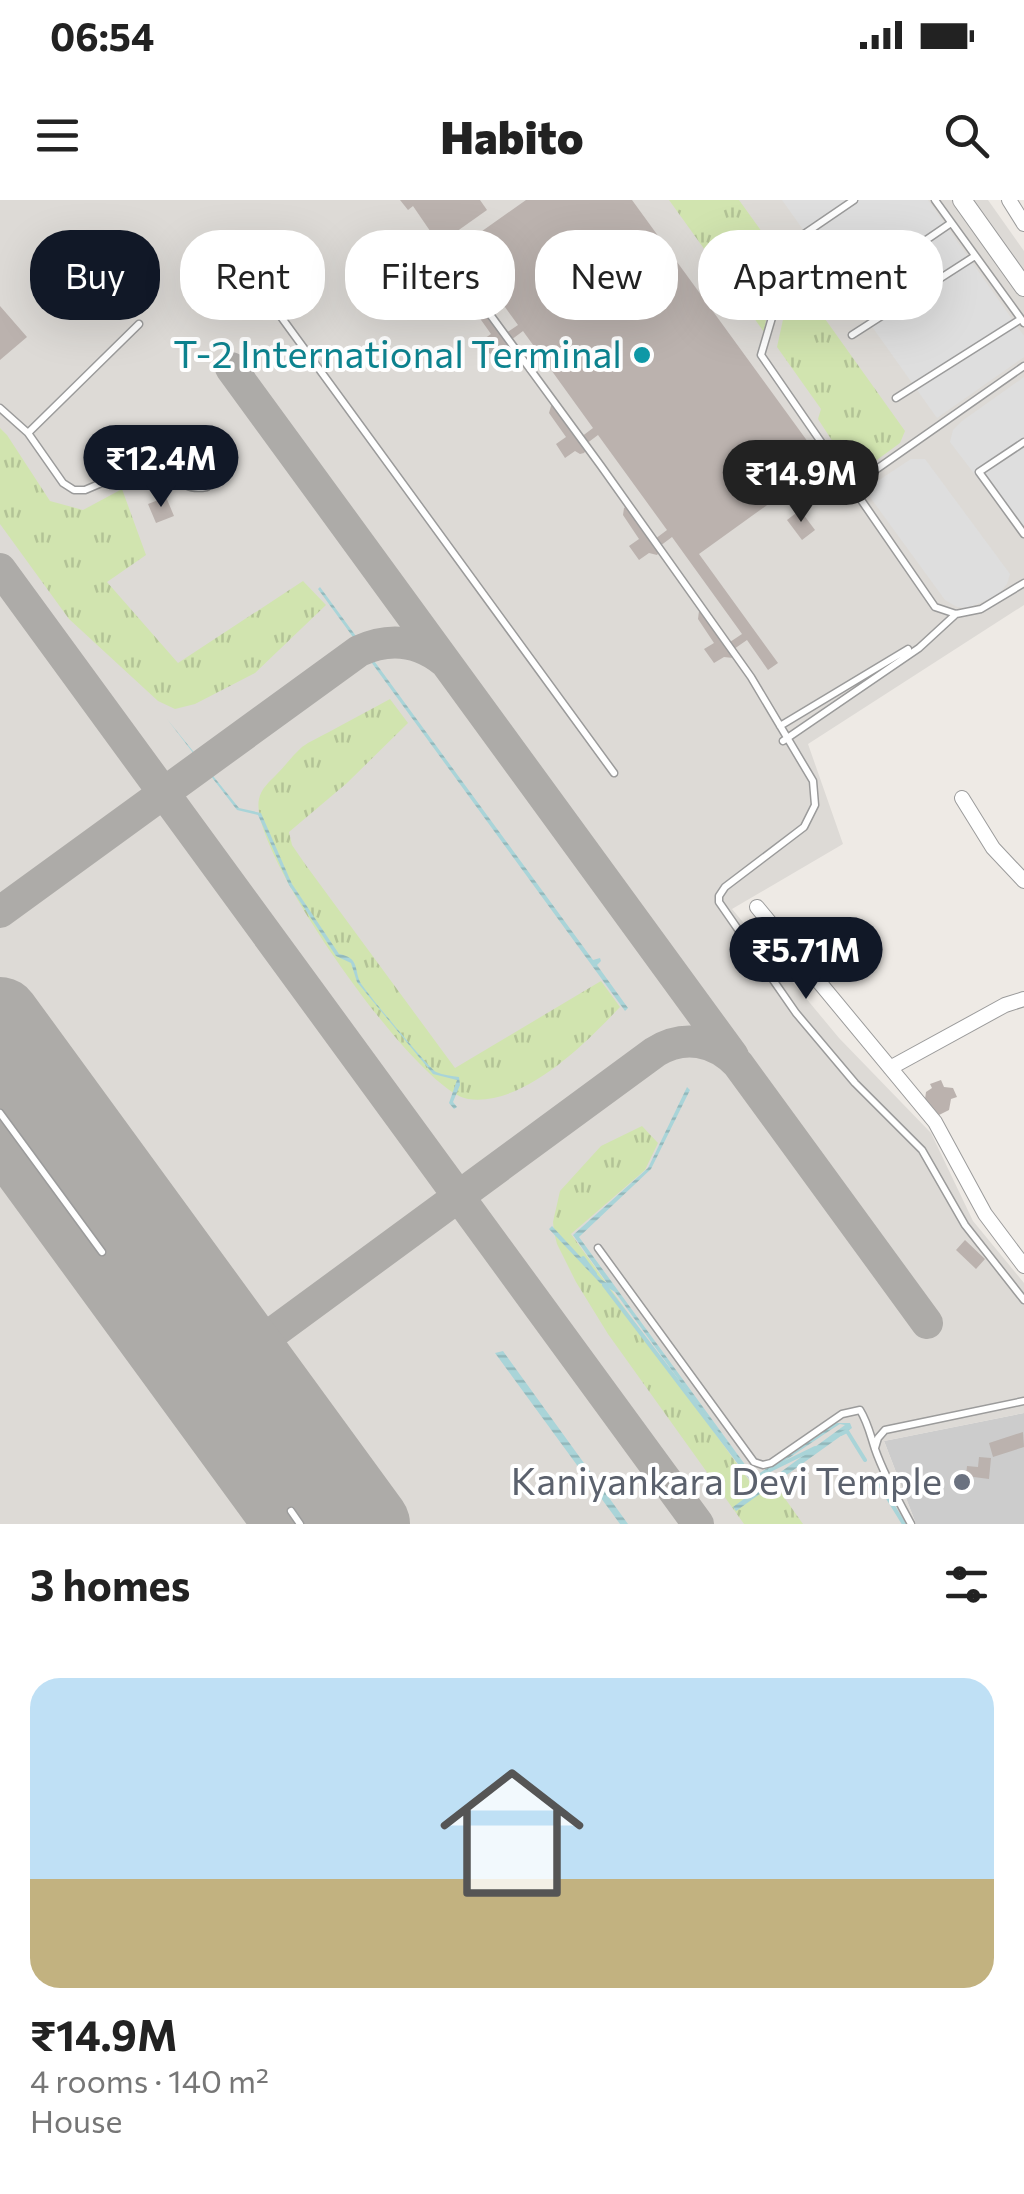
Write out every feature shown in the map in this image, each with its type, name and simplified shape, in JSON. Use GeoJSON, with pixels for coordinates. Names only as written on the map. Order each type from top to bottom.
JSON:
{"type":"FeatureCollection","features":[{"type":"Feature","properties":{"kind":"street"},"geometry":{"type":"LineString","coordinates":[[962,200],[1024,287]]}},
{"type":"Feature","properties":{"kind":"street"},"geometry":{"type":"LineString","coordinates":[[1009,200],[1024,224]]}},
{"type":"Feature","properties":{"kind":"street"},"geometry":{"type":"LineString","coordinates":[[962,798],[994,848],[1024,881]]}},
{"type":"Feature","properties":{"kind":"street"},"geometry":{"type":"LineString","coordinates":[[756,907],[934,1122],[985,1214],[1024,1266]]}},
{"type":"Feature","properties":{"kind":"street"},"geometry":{"type":"LineString","coordinates":[[890,1068],[1005,1005],[1024,999]]}},
{"type":"Feature","properties":{"kind":"lane"},"geometry":{"type":"LineString","coordinates":[[854,200],[790,247],[761,355],[935,606],[956,614]]}},
{"type":"Feature","properties":{"kind":"lane"},"geometry":{"type":"LineString","coordinates":[[896,398],[1022,321],[935,200]]}},
{"type":"Feature","properties":{"kind":"lane"},"geometry":{"type":"LineString","coordinates":[[942,230],[952,223]]}},
{"type":"Feature","properties":{"kind":"lane"},"geometry":{"type":"LineString","coordinates":[[852,335],[976,256]]}},
{"type":"Feature","properties":{"kind":"lane"},"geometry":{"type":"LineString","coordinates":[[283,320],[614,772]]}},
{"type":"Feature","properties":{"kind":"lane"},"geometry":{"type":"LineString","coordinates":[[494,320],[751,678],[810,776],[815,790],[811,816],[798,834],[718,898],[796,1013],[855,1083],[922,1150],[965,1225],[1024,1300]]}},
{"type":"Feature","properties":{"kind":"lane"},"geometry":{"type":"LineString","coordinates":[[28,434],[139,324]]}},
{"type":"Feature","properties":{"kind":"lane"},"geometry":{"type":"LineString","coordinates":[[852,488],[1024,366]]}},
{"type":"Feature","properties":{"kind":"lane"},"geometry":{"type":"LineString","coordinates":[[0,408],[28,434],[63,483],[74,490],[85,490],[153,460],[165,465],[184,486],[207,488]]}},
{"type":"Feature","properties":{"kind":"lane"},"geometry":{"type":"LineString","coordinates":[[1024,442],[979,472],[1024,534]]}},
{"type":"Feature","properties":{"kind":"lane"},"geometry":{"type":"LineString","coordinates":[[785,739],[919,648],[956,614],[981,609],[1024,583]]}},
{"type":"Feature","properties":{"kind":"lane"},"geometry":{"type":"LineString","coordinates":[[780,726],[908,649]]}},
{"type":"Feature","properties":{"kind":"lane"},"geometry":{"type":"LineString","coordinates":[[0,1113],[102,1252]]}},
{"type":"Feature","properties":{"kind":"lane"},"geometry":{"type":"LineString","coordinates":[[598,1248],[754,1462],[763,1466],[771,1463],[842,1414],[860,1410],[894,1494],[911,1524]]}},
{"type":"Feature","properties":{"kind":"lane"},"geometry":{"type":"LineString","coordinates":[[875,1450],[878,1438],[887,1429],[1024,1401]]}},
{"type":"Feature","properties":{"kind":"lane"},"geometry":{"type":"LineString","coordinates":[[290,1511],[300,1524]]}},
{"type":"Feature","properties":{"kind":"shaded area"},"geometry":{"type":"Polygon","coordinates":[[[0,200],[988,200],[1024,251],[1024,605],[808,744],[843,844],[732,909],[839,1038],[931,1133],[973,1221],[1024,1283],[1024,1413],[884,1441],[916,1524],[0,1524],[0,200]]]}},
{"type":"Feature","properties":{"kind":"shaded area"},"geometry":{"type":"Polygon","coordinates":[[[782,200],[928,200],[1024,336],[1024,357],[937,418],[867,320],[943,320],[943,230],[803,230],[782,200]]]}},
{"type":"Feature","properties":{"kind":"shaded area"},"geometry":{"type":"Polygon","coordinates":[[[1024,377],[1024,539],[950,442],[953,430],[962,421],[1024,377]]]}},
{"type":"Feature","properties":{"kind":"shaded area"},"geometry":{"type":"Polygon","coordinates":[[[911,459],[925,459],[1010,574],[998,595],[968,608],[945,600],[867,493],[870,486],[911,459]]]}},
{"type":"Feature","properties":{"kind":"shaded area","name":"Kaniyankara Devi Temple"},"geometry":{"type":"Polygon","coordinates":[[[1024,1413],[1024,1524],[916,1524],[884,1441],[1024,1413]]]}},
{"type":"Feature","properties":{"kind":"green space"},"geometry":{"type":"Polygon","coordinates":[[[669,200],[739,200],[761,230],[698,230],[698,240],[669,200]]]}},
{"type":"Feature","properties":{"kind":"green space"},"geometry":{"type":"Polygon","coordinates":[[[755,320],[766,320],[764,332],[755,320]]]}},
{"type":"Feature","properties":{"kind":"green space"},"geometry":{"type":"Polygon","coordinates":[[[783,320],[826,320],[905,431],[900,443],[855,476],[818,419],[821,409],[777,347],[783,320]]]}},
{"type":"Feature","properties":{"kind":"green space"},"geometry":{"type":"Polygon","coordinates":[[[0,428],[50,501],[83,510],[122,489],[146,555],[107,582],[178,663],[303,581],[326,605],[255,673],[195,704],[175,709],[158,701],[69,619],[0,524],[0,428]]]}},
{"type":"Feature","properties":{"kind":"green space"},"geometry":{"type":"Polygon","coordinates":[[[390,699],[408,723],[347,783],[289,832],[292,845],[455,1068],[601,981],[620,1007],[552,1070],[510,1093],[489,1099],[468,1099],[444,1086],[376,1014],[306,914],[262,826],[262,792],[299,750],[390,699]]]}},
{"type":"Feature","properties":{"kind":"green space"},"geometry":{"type":"Polygon","coordinates":[[[642,1126],[658,1143],[645,1170],[571,1234],[753,1486],[769,1476],[803,1524],[744,1524],[608,1334],[557,1244],[553,1222],[560,1191],[601,1146],[642,1126]]]}},
{"type":"Feature","properties":{"kind":"water"},"geometry":{"type":"Polygon","coordinates":[[[318,589],[593,960],[600,958],[597,965],[628,1008],[625,1011],[318,589]]]}},
{"type":"Feature","properties":{"kind":"water"},"geometry":{"type":"Polygon","coordinates":[[[167,719],[239,808],[261,813],[292,884],[339,954],[353,961],[360,982],[384,1013],[436,1072],[459,1077],[453,1102],[457,1107],[454,1109],[449,1103],[457,1080],[433,1074],[357,982],[351,963],[336,956],[289,885],[258,815],[237,810],[167,719]]]}},
{"type":"Feature","properties":{"kind":"water"},"geometry":{"type":"Polygon","coordinates":[[[687,1087],[690,1090],[651,1169],[579,1237],[754,1477],[834,1423],[850,1423],[852,1428],[736,1511],[733,1507],[845,1425],[840,1424],[753,1482],[615,1292],[600,1283],[549,1229],[552,1226],[607,1283],[573,1235],[648,1168],[687,1087]]]}},
{"type":"Feature","properties":{"kind":"water"},"geometry":{"type":"Polygon","coordinates":[[[503,1351],[628,1524],[620,1524],[495,1353],[503,1351]]]}},
{"type":"Feature","properties":{"kind":"building"},"geometry":{"type":"Polygon","coordinates":[[[400,200],[480,200],[487,210],[459,230],[429,230],[413,206],[408,210],[400,200]]]}},
{"type":"Feature","properties":{"kind":"building","name":"T-2 International Terminal"},"geometry":{"type":"Polygon","coordinates":[[[526,200],[632,200],[654,230],[535,230],[535,320],[678,320],[678,263],[698,291],[698,320],[719,320],[824,464],[699,554],[778,663],[768,670],[747,640],[734,649],[733,658],[724,657],[714,663],[704,649],[714,643],[698,619],[699,611],[709,611],[730,642],[742,634],[672,537],[660,546],[657,555],[649,553],[639,560],[629,546],[639,539],[623,515],[624,508],[627,506],[655,539],[667,530],[598,435],[586,444],[584,453],[575,451],[565,458],[556,444],[566,437],[549,413],[551,406],[556,404],[581,437],[593,428],[523,331],[511,340],[509,349],[500,348],[490,354],[481,341],[491,334],[481,320],[495,320],[506,333],[518,325],[514,320],[515,230],[484,230],[526,200]]]}},
{"type":"Feature","properties":{"kind":"building"},"geometry":{"type":"Polygon","coordinates":[[[0,306],[27,337],[0,360],[0,306]]]}},
{"type":"Feature","properties":{"kind":"building"},"geometry":{"type":"Polygon","coordinates":[[[166,497],[174,516],[156,523],[148,504],[166,497]]]}},
{"type":"Feature","properties":{"kind":"building"},"geometry":{"type":"Polygon","coordinates":[[[800,510],[815,530],[802,540],[787,520],[800,510]]]}},
{"type":"Feature","properties":{"kind":"building"},"geometry":{"type":"Polygon","coordinates":[[[941,1080],[944,1087],[953,1088],[957,1097],[951,1099],[949,1110],[939,1115],[925,1099],[932,1088],[930,1084],[941,1080]]]}},
{"type":"Feature","properties":{"kind":"building"},"geometry":{"type":"Polygon","coordinates":[[[965,1240],[985,1259],[976,1269],[956,1250],[965,1240]]]}},
{"type":"Feature","properties":{"kind":"building"},"geometry":{"type":"Polygon","coordinates":[[[1023,1432],[1024,1447],[993,1457],[989,1443],[1023,1432]]]}},
{"type":"Feature","properties":{"kind":"building"},"geometry":{"type":"Polygon","coordinates":[[[979,1457],[991,1458],[989,1479],[966,1476],[967,1466],[978,1467],[979,1457]]]}},
{"type":"Feature","properties":{"kind":"waterway"},"geometry":{"type":"LineString","coordinates":[[583,1258],[595,1274]]}},
{"type":"Feature","properties":{"kind":"waterway"},"geometry":{"type":"LineString","coordinates":[[604,1285],[752,1479]]}},
{"type":"Feature","properties":{"kind":"waterway"},"geometry":{"type":"LineString","coordinates":[[841,1434],[847,1431],[865,1460]]}},
{"type":"Feature","properties":{"kind":"waterway"},"geometry":{"type":"LineString","coordinates":[[770,1470],[815,1448]]}},
{"type":"Feature","properties":{"kind":"waterway"},"geometry":{"type":"LineString","coordinates":[[875,1477],[904,1524]]}},
{"type":"Feature","properties":{"kind":"taxiway"},"geometry":{"type":"LineString","coordinates":[[231,368],[733,1056]]}},
{"type":"Feature","properties":{"kind":"taxiway"},"geometry":{"type":"LineString","coordinates":[[0,569],[698,1524]]}},
{"type":"Feature","properties":{"kind":"taxiway"},"geometry":{"type":"LineString","coordinates":[[0,912],[359,651],[403,643],[444,661]]}},
{"type":"Feature","properties":{"kind":"taxiway"},"geometry":{"type":"LineString","coordinates":[[291,1511],[249,1456],[230,1417],[227,1397],[231,1376],[244,1354],[666,1046],[699,1042],[719,1049],[738,1064],[927,1323]]}},
{"type":"Feature","properties":{"kind":"taxiway"},"geometry":{"type":"LineString","coordinates":[[102,1252],[154,1324],[177,1348],[202,1359],[217,1359],[252,1347]]}},
{"type":"Feature","properties":{"kind":"runway"},"geometry":{"type":"LineString","coordinates":[[0,1017],[370,1524]]}},
{"type":"Feature","properties":{"kind":"runway"},"geometry":{"type":"LineString","coordinates":[[0,1119],[296,1524]]}},
{"type":"Feature","properties":{"kind":"place","name":"T-2 International Terminal"},"geometry":{"type":"Point","coordinates":[642,355]}},
{"type":"Feature","properties":{"kind":"place","name":"Kaniyankara Devi Temple"},"geometry":{"type":"Point","coordinates":[962,1482]}}]}
